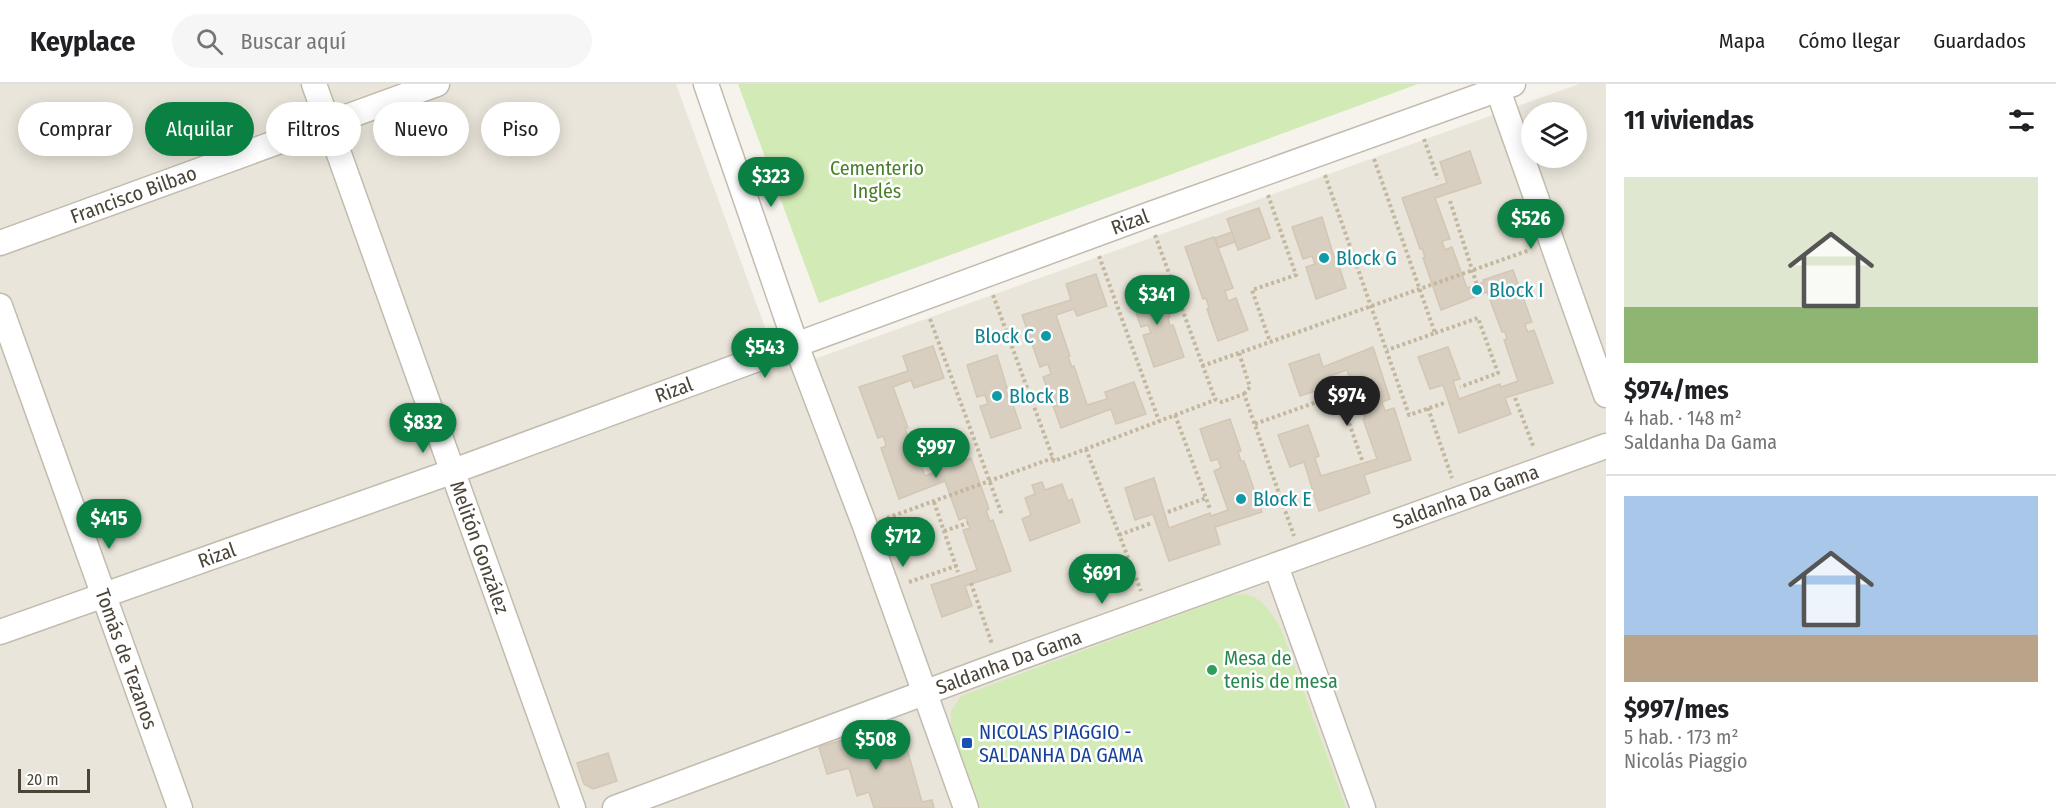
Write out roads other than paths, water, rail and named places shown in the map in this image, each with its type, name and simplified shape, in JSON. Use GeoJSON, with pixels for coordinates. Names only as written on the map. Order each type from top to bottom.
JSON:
{"type":"FeatureCollection","features":[{"type":"Feature","properties":{"kind":"street","name":"Melitón González"},"geometry":{"type":"LineString","coordinates":[[314,84],[321,102]]}},
{"type":"Feature","properties":{"kind":"street","name":"Francisco Bilbao"},"geometry":{"type":"LineString","coordinates":[[361,112],[437,84]]}},
{"type":"Feature","properties":{"kind":"street"},"geometry":{"type":"LineString","coordinates":[[706,84],[796,345],[865,526],[966,808]]}},
{"type":"Feature","properties":{"kind":"street"},"geometry":{"type":"LineString","coordinates":[[1506,87],[1551,243],[1606,395]]}},
{"type":"Feature","properties":{"kind":"street","name":"Rizal"},"geometry":{"type":"LineString","coordinates":[[0,632],[451,472],[985,274],[1506,87]]}},
{"type":"Feature","properties":{"kind":"street","name":"Francisco Bilbao"},"geometry":{"type":"LineString","coordinates":[[0,243],[266,147]]}},
{"type":"Feature","properties":{"kind":"street","name":"Melitón González"},"geometry":{"type":"LineString","coordinates":[[340,156],[451,472],[573,808]]}},
{"type":"Feature","properties":{"kind":"street","name":"Tomás de Tezanos"},"geometry":{"type":"LineString","coordinates":[[0,306],[180,808]]}},
{"type":"Feature","properties":{"kind":"street","name":"Saldanha Da Gama"},"geometry":{"type":"LineString","coordinates":[[615,808],[925,692],[1606,446]]}},
{"type":"Feature","properties":{"kind":"street"},"geometry":{"type":"LineString","coordinates":[[1276,566],[1363,808]]}},
{"type":"Feature","properties":{"kind":"place","name":"Block G"},"geometry":{"type":"Point","coordinates":[1324,258]}},
{"type":"Feature","properties":{"kind":"place","name":"Block I"},"geometry":{"type":"Point","coordinates":[1477,290]}},
{"type":"Feature","properties":{"kind":"place","name":"Block C"},"geometry":{"type":"Point","coordinates":[1046,336]}},
{"type":"Feature","properties":{"kind":"place","name":"Block B"},"geometry":{"type":"Point","coordinates":[997,396]}},
{"type":"Feature","properties":{"kind":"place","name":"Block E"},"geometry":{"type":"Point","coordinates":[1241,499]}},
{"type":"Feature","properties":{"kind":"place","name":"Mesa de tenis de mesa"},"geometry":{"type":"Point","coordinates":[1212,670]}},
{"type":"Feature","properties":{"kind":"place","name":"NICOLAS PIAGGIO - SALDANHA DA GAMA"},"geometry":{"type":"Point","coordinates":[967,743]}},
{"type":"Feature","properties":{"kind":"park label","name":"Cementerio Inglés"},"geometry":{"type":"Point","coordinates":[877,180]}}]}
